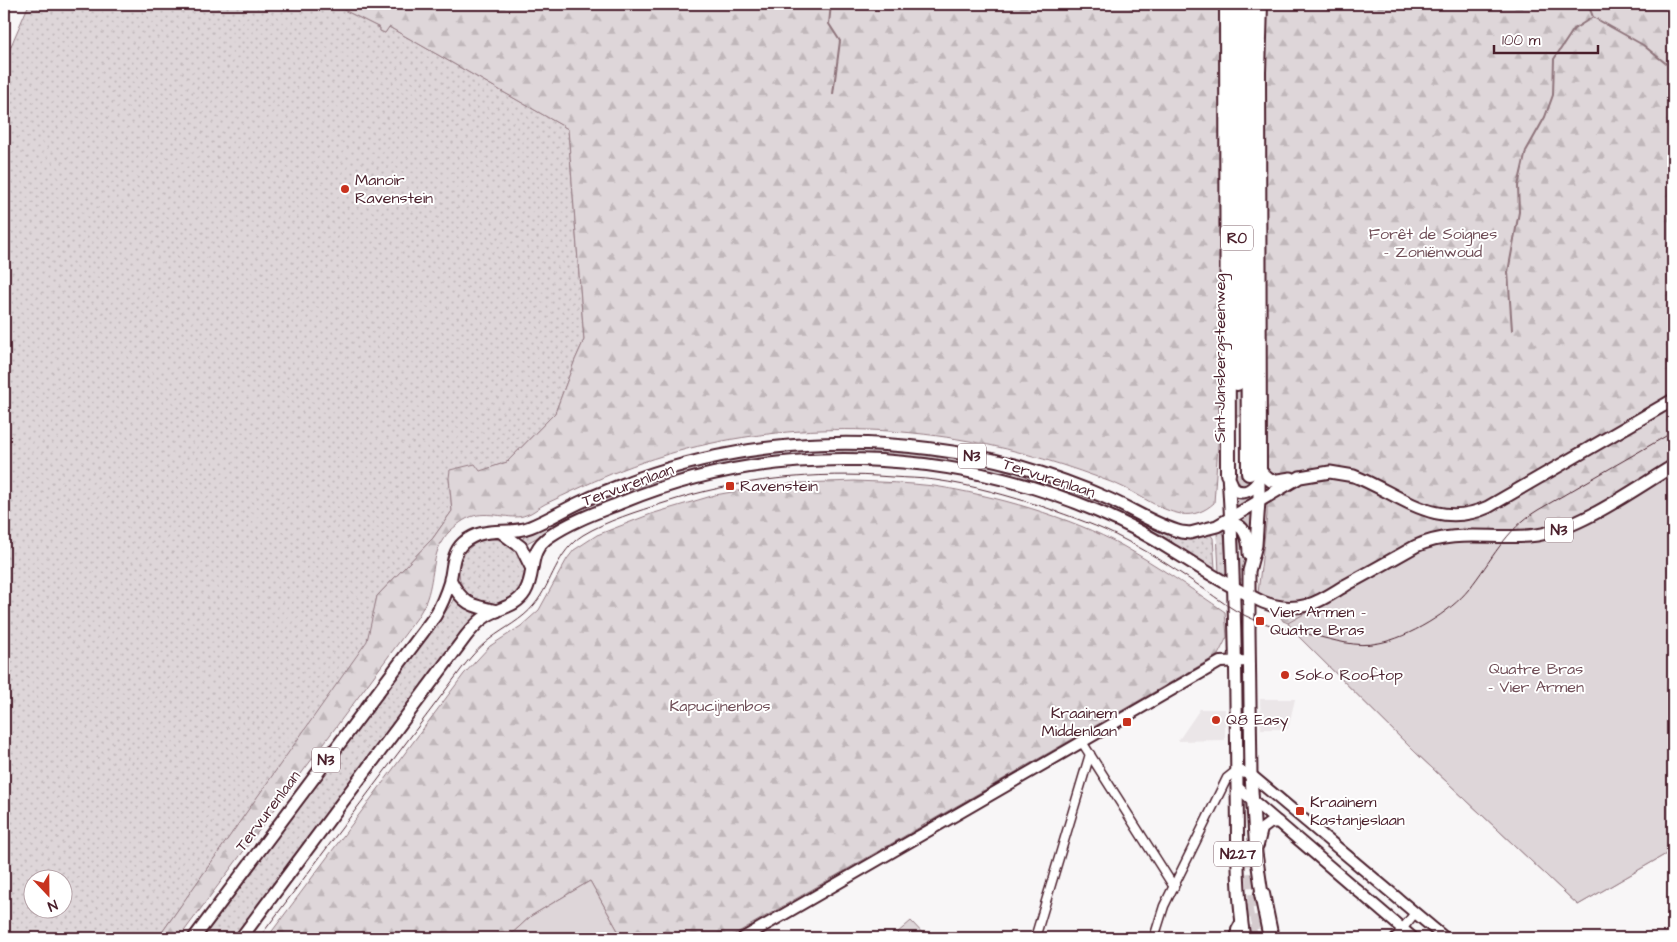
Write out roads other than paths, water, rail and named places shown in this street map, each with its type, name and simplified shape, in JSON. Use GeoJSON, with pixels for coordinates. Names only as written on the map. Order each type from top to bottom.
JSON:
{"type":"FeatureCollection","features":[{"type":"Feature","properties":{"kind":"highway"},"geometry":{"type":"LineString","coordinates":[[1226,4],[1247,474]]}},
{"type":"Feature","properties":{"kind":"highway","name":"Sint-Jansbergsteenweg"},"geometry":{"type":"LineString","coordinates":[[1236,4],[1247,474]]}},
{"type":"Feature","properties":{"kind":"highway","name":"Sint-Jansbergsteenweg"},"geometry":{"type":"LineString","coordinates":[[1247,4],[1247,474]]}},
{"type":"Feature","properties":{"kind":"highway"},"geometry":{"type":"LineString","coordinates":[[1247,474],[1260,4]]}},
{"type":"Feature","properties":{"kind":"highway"},"geometry":{"type":"LineString","coordinates":[[1262,894],[1271,938]]}},
{"type":"Feature","properties":{"kind":"main road"},"geometry":{"type":"LineString","coordinates":[[1247,474],[1265,476],[1271,481],[1278,481],[1319,473],[1344,473],[1364,480],[1424,509],[1443,515],[1468,514],[1488,507],[1673,400]]}},
{"type":"Feature","properties":{"kind":"main road","name":"Tervurenlaan"},"geometry":{"type":"LineString","coordinates":[[194,938],[435,616],[443,602],[455,555],[461,544],[471,536],[480,533],[523,530],[583,501],[673,468],[726,455],[772,448],[848,443],[912,446],[967,454],[1019,466],[1069,482],[1177,531],[1190,532],[1211,529],[1231,520]]}},
{"type":"Feature","properties":{"kind":"main road","name":"Tervurenlaan"},"geometry":{"type":"LineString","coordinates":[[241,938],[466,636],[485,616],[508,607],[518,600],[526,590],[530,579],[534,554],[539,546],[548,537],[589,515],[642,494],[680,482],[745,467],[799,461],[864,460],[911,463],[964,470],[1011,481],[1061,497],[1099,512],[1170,549],[1233,588],[1272,605],[1290,607],[1311,604],[1403,553],[1440,537],[1464,535],[1521,537],[1540,535],[1562,529],[1591,515],[1673,466]]}},
{"type":"Feature","properties":{"kind":"main road"},"geometry":{"type":"LineString","coordinates":[[1247,474],[1259,501],[1256,545],[1249,571]]}},
{"type":"Feature","properties":{"kind":"main road"},"geometry":{"type":"LineString","coordinates":[[1231,520],[1247,474]]}},
{"type":"Feature","properties":{"kind":"main road"},"geometry":{"type":"LineString","coordinates":[[1231,520],[1300,476]]}},
{"type":"Feature","properties":{"kind":"main road","name":"N227"},"geometry":{"type":"LineString","coordinates":[[1231,520],[1244,530],[1250,544],[1250,775],[1256,853],[1262,894]]}},
{"type":"Feature","properties":{"kind":"main road","name":"N227"},"geometry":{"type":"LineString","coordinates":[[1231,520],[1238,787],[1238,868],[1242,921]]}},
{"type":"Feature","properties":{"kind":"main road"},"geometry":{"type":"LineString","coordinates":[[501,532],[521,546],[531,567]]}},
{"type":"Feature","properties":{"kind":"main road"},"geometry":{"type":"LineString","coordinates":[[450,579],[459,595],[468,603],[480,608],[497,611]]}},
{"type":"Feature","properties":{"kind":"main road"},"geometry":{"type":"LineString","coordinates":[[1249,618],[1272,605]]}},
{"type":"Feature","properties":{"kind":"main road"},"geometry":{"type":"LineString","coordinates":[[1242,921],[1244,938]]}},
{"type":"Feature","properties":{"kind":"street"},"geometry":{"type":"LineString","coordinates":[[743,938],[1220,662],[1249,661]]}},
{"type":"Feature","properties":{"kind":"street"},"geometry":{"type":"LineString","coordinates":[[1082,742],[1174,886]]}},
{"type":"Feature","properties":{"kind":"street"},"geometry":{"type":"LineString","coordinates":[[1034,938],[1090,754]]}},
{"type":"Feature","properties":{"kind":"street"},"geometry":{"type":"LineString","coordinates":[[1154,938],[1164,906],[1227,778],[1237,770],[1250,775],[1445,938]]}},
{"type":"Feature","properties":{"kind":"street"},"geometry":{"type":"LineString","coordinates":[[1238,787],[1414,938]]}},
{"type":"Feature","properties":{"kind":"street"},"geometry":{"type":"LineString","coordinates":[[1293,835],[1305,820]]}},
{"type":"Feature","properties":{"kind":"street"},"geometry":{"type":"LineString","coordinates":[[1256,853],[1262,829],[1270,823],[1278,822]]}},
{"type":"Feature","properties":{"kind":"street","name":"N227"},"geometry":{"type":"LineString","coordinates":[[1262,894],[1259,910],[1265,938]]}},
{"type":"Feature","properties":{"kind":"street"},"geometry":{"type":"LineString","coordinates":[[1394,938],[1416,913]]}},
{"type":"Feature","properties":{"kind":"street","name":"N227"},"geometry":{"type":"LineString","coordinates":[[1237,938],[1237,930],[1242,921]]}},
{"type":"Feature","properties":{"kind":"waterway"},"geometry":{"type":"LineString","coordinates":[[831,4],[829,24],[840,41],[833,94]]}},
{"type":"Feature","properties":{"kind":"waterway"},"geometry":{"type":"LineString","coordinates":[[1588,4],[1593,17],[1643,45],[1673,68]]}},
{"type":"Feature","properties":{"kind":"waterway"},"geometry":{"type":"LineString","coordinates":[[1512,330],[1508,272],[1519,212],[1518,186],[1526,151],[1545,117],[1553,95],[1554,59],[1574,29],[1593,17]]}},
{"type":"Feature","properties":{"kind":"tunnel"},"geometry":{"type":"LineString","coordinates":[[1238,473],[1238,581]]}},
{"type":"Feature","properties":{"kind":"tunnel"},"geometry":{"type":"LineString","coordinates":[[1247,546],[1249,473]]}},
{"type":"Feature","properties":{"kind":"tunnel"},"geometry":{"type":"LineString","coordinates":[[1251,852],[1256,911],[1262,938]]}},
{"type":"Feature","properties":{"kind":"tunnel"},"geometry":{"type":"LineString","coordinates":[[1245,905],[1251,938]]}},
{"type":"Feature","properties":{"kind":"tram line"},"geometry":{"type":"LineString","coordinates":[[259,938],[470,658],[486,642],[534,605],[561,559],[574,542],[592,530],[622,517],[720,488],[777,479],[806,476],[863,475],[949,482],[1031,503],[1105,530],[1156,557],[1230,607],[1254,619],[1270,625],[1362,645],[1379,643],[1403,636],[1440,615],[1461,598],[1508,536],[1527,518],[1673,432]]}},
{"type":"Feature","properties":{"kind":"place","name":"Manoir Ravenstein"},"geometry":{"type":"Point","coordinates":[345,189]}},
{"type":"Feature","properties":{"kind":"place","name":"Ravenstein"},"geometry":{"type":"Point","coordinates":[730,486]}},
{"type":"Feature","properties":{"kind":"place","name":"Vier Armen - Quatre Bras"},"geometry":{"type":"Point","coordinates":[1260,621]}},
{"type":"Feature","properties":{"kind":"place","name":"Soko Rooftop"},"geometry":{"type":"Point","coordinates":[1285,675]}},
{"type":"Feature","properties":{"kind":"place","name":"Q8 Easy"},"geometry":{"type":"Point","coordinates":[1216,720]}},
{"type":"Feature","properties":{"kind":"place","name":"Kraainem Middenlaan"},"geometry":{"type":"Point","coordinates":[1127,722]}},
{"type":"Feature","properties":{"kind":"place","name":"Kraainem Kastanjeslaan"},"geometry":{"type":"Point","coordinates":[1300,811]}},
{"type":"Feature","properties":{"kind":"park label","name":"Forêt de Soignes - Zoniënwoud"},"geometry":{"type":"Point","coordinates":[1433,243]}},
{"type":"Feature","properties":{"kind":"park label","name":"Quatre Bras - Vier Armen"},"geometry":{"type":"Point","coordinates":[1536,678]}},
{"type":"Feature","properties":{"kind":"park label","name":"Kapucijnenbos"},"geometry":{"type":"Point","coordinates":[720,706]}}]}
